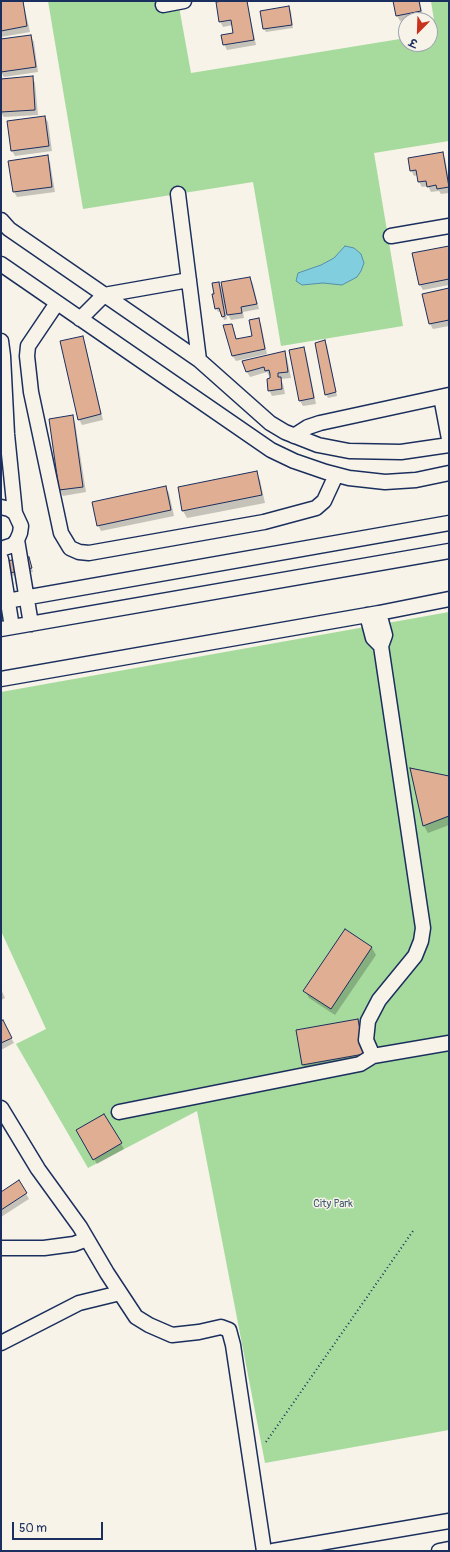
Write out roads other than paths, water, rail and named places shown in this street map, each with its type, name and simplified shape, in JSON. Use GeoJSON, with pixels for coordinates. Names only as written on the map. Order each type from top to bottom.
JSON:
{"type":"FeatureCollection","features":[{"type":"Feature","properties":{"kind":"street"},"geometry":{"type":"LineString","coordinates":[[163,5],[184,1]]}},
{"type":"Feature","properties":{"kind":"street"},"geometry":{"type":"LineString","coordinates":[[178,194],[199,360]]}},
{"type":"Feature","properties":{"kind":"street"},"geometry":{"type":"LineString","coordinates":[[1,220],[9,229],[199,360],[270,423],[294,436],[318,445],[349,451],[402,452],[449,445]]}},
{"type":"Feature","properties":{"kind":"street"},"geometry":{"type":"LineString","coordinates":[[391,236],[449,226]]}},
{"type":"Feature","properties":{"kind":"street"},"geometry":{"type":"LineString","coordinates":[[1,264],[270,450],[294,461],[349,478],[386,482],[416,480],[449,473]]}},
{"type":"Feature","properties":{"kind":"street"},"geometry":{"type":"LineString","coordinates":[[80,319],[104,295],[189,280]]}},
{"type":"Feature","properties":{"kind":"street"},"geometry":{"type":"LineString","coordinates":[[57,303],[28,346],[27,356],[31,392],[60,533],[70,548],[79,552],[89,553],[264,522],[316,508],[324,501],[336,475]]}},
{"type":"Feature","properties":{"kind":"street"},"geometry":{"type":"LineString","coordinates":[[1,341],[7,434],[15,513],[21,526],[20,533],[13,545],[1,549]]}},
{"type":"Feature","properties":{"kind":"street"},"geometry":{"type":"LineString","coordinates":[[294,436],[308,427],[320,423],[445,396],[449,439]]}},
{"type":"Feature","properties":{"kind":"street"},"geometry":{"type":"LineString","coordinates":[[1,507],[9,509],[15,513]]}},
{"type":"Feature","properties":{"kind":"street"},"geometry":{"type":"LineString","coordinates":[[5,601],[449,523]]}},
{"type":"Feature","properties":{"kind":"street"},"geometry":{"type":"LineString","coordinates":[[17,540],[31,624]]}},
{"type":"Feature","properties":{"kind":"street"},"geometry":{"type":"LineString","coordinates":[[1,559],[6,628],[449,551]]}},
{"type":"Feature","properties":{"kind":"street"},"geometry":{"type":"LineString","coordinates":[[1,679],[373,614],[449,599]]}},
{"type":"Feature","properties":{"kind":"street"},"geometry":{"type":"LineString","coordinates":[[373,614],[385,635],[381,646],[423,928],[421,941],[415,956],[379,1000],[368,1021],[366,1040],[373,1056]]}},
{"type":"Feature","properties":{"kind":"street"},"geometry":{"type":"LineString","coordinates":[[119,1112],[360,1064],[373,1056],[449,1043]]}},
{"type":"Feature","properties":{"kind":"street"},"geometry":{"type":"LineString","coordinates":[[1,1108],[38,1169],[73,1216],[120,1293],[136,1316],[149,1325],[172,1335],[199,1332],[221,1327],[229,1330],[233,1345],[264,1551]]}},
{"type":"Feature","properties":{"kind":"street"},"geometry":{"type":"LineString","coordinates":[[1,1248],[44,1248],[74,1244],[87,1240]]}},
{"type":"Feature","properties":{"kind":"street"},"geometry":{"type":"LineString","coordinates":[[1,1343],[79,1303],[120,1293]]}},
{"type":"Feature","properties":{"kind":"street"},"geometry":{"type":"LineString","coordinates":[[273,1551],[449,1521]]}},
{"type":"Feature","properties":{"kind":"street"},"geometry":{"type":"LineString","coordinates":[[439,1551],[449,1549]]}},
{"type":"Feature","properties":{"kind":"water"},"geometry":{"type":"Polygon","coordinates":[[[345,246],[354,248],[361,254],[364,263],[357,277],[342,285],[323,283],[302,285],[296,281],[298,273],[321,265],[334,258],[345,246]]]}},
{"type":"Feature","properties":{"kind":"park label","name":"City Park"},"geometry":{"type":"Point","coordinates":[333,1204]}}]}
